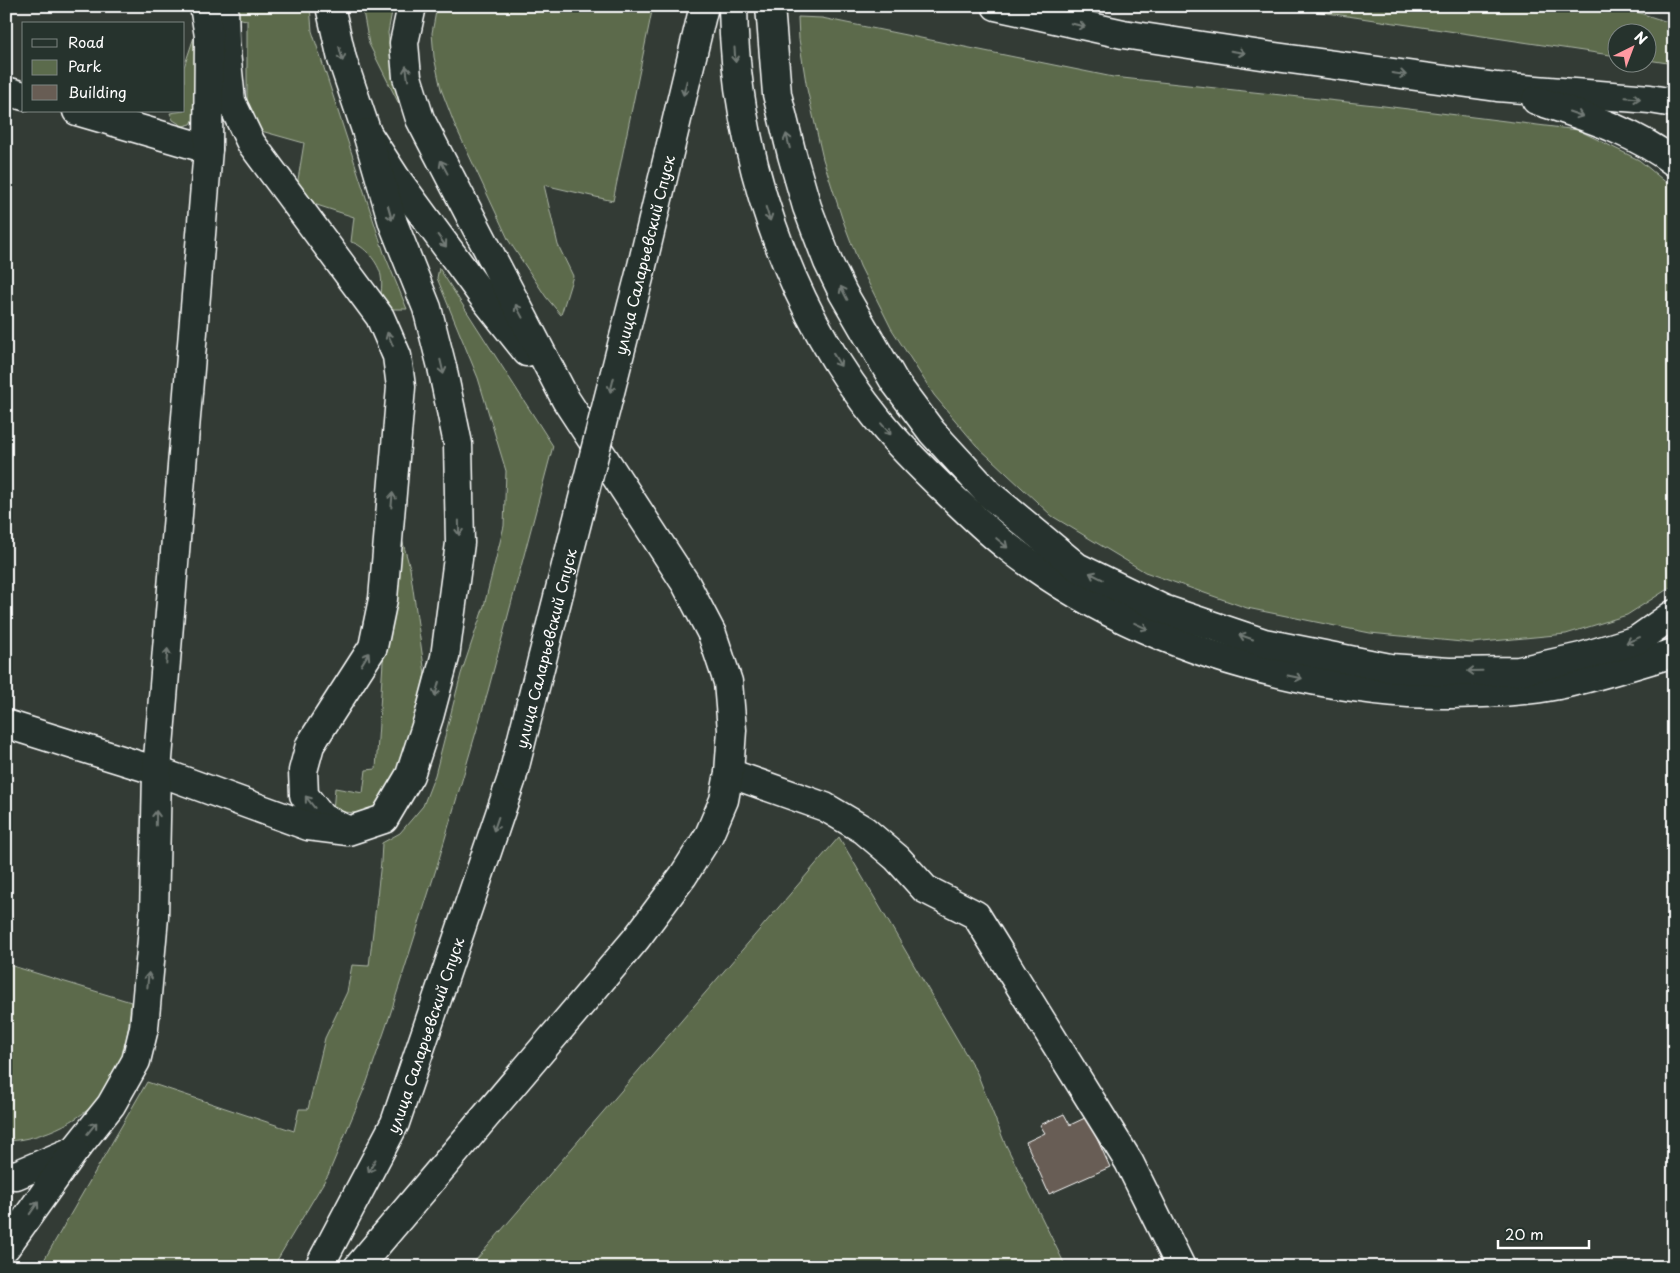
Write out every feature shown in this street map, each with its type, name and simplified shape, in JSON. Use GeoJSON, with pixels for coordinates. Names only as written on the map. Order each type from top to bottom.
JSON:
{"type":"FeatureCollection","features":[{"type":"Feature","properties":{"kind":"main road"},"geometry":{"type":"LineString","coordinates":[[6,1248],[74,1150],[111,1105],[136,1061],[144,1028],[154,917],[157,772],[208,149],[210,36],[204,6]]}},
{"type":"Feature","properties":{"kind":"main road"},"geometry":{"type":"LineString","coordinates":[[224,6],[225,42],[231,101],[251,143],[380,317],[397,356],[401,386],[383,599],[372,647],[310,745],[304,771],[304,795],[322,818],[348,831]]}},
{"type":"Feature","properties":{"kind":"main road"},"geometry":{"type":"LineString","coordinates":[[6,724],[157,772],[308,826],[348,831],[384,819],[410,775],[429,717],[445,657],[460,543],[458,444],[442,367],[426,308],[393,223],[367,133],[342,59],[330,6]]}},
{"type":"Feature","properties":{"kind":"main road"},"geometry":{"type":"LineString","coordinates":[[358,1267],[636,939],[683,876],[709,835],[724,800],[729,773],[732,730],[728,682],[712,634],[686,584],[566,400],[420,119],[406,77],[404,43],[412,6]]}},
{"type":"Feature","properties":{"kind":"main road","name":"улица Саларьевский Спуск"},"geometry":{"type":"LineString","coordinates":[[319,1267],[395,1123],[512,778],[641,270],[704,6]]}},
{"type":"Feature","properties":{"kind":"main road"},"geometry":{"type":"LineString","coordinates":[[733,6],[735,66],[764,202],[789,271],[824,340],[856,391],[902,448],[986,528],[1032,565],[1084,598],[1136,624],[1190,647],[1276,673],[1343,686],[1450,694],[1534,689],[1610,672],[1674,653]]}},
{"type":"Feature","properties":{"kind":"main road"},"geometry":{"type":"LineString","coordinates":[[770,6],[777,94],[792,156],[813,224],[843,293],[894,381],[932,432],[989,494],[1077,567],[1163,609],[1264,643],[1390,668],[1449,672],[1519,671],[1581,657],[1637,640],[1674,614]]}},
{"type":"Feature","properties":{"kind":"main road"},"geometry":{"type":"LineString","coordinates":[[996,6],[1122,34],[1277,58],[1497,87],[1650,99],[1674,103]]}},
{"type":"Feature","properties":{"kind":"main road"},"geometry":{"type":"LineString","coordinates":[[1497,87],[1604,124],[1662,153],[1674,162]]}},
{"type":"Feature","properties":{"kind":"main road"},"geometry":{"type":"LineString","coordinates":[[6,91],[22,95]]}},
{"type":"Feature","properties":{"kind":"main road"},"geometry":{"type":"LineString","coordinates":[[80,112],[208,149]]}},
{"type":"Feature","properties":{"kind":"main road"},"geometry":{"type":"LineString","coordinates":[[367,133],[396,178],[479,292],[566,400]]}},
{"type":"Feature","properties":{"kind":"main road"},"geometry":{"type":"LineString","coordinates":[[729,773],[825,807],[864,830],[897,858],[926,889],[976,916],[1129,1162],[1181,1267]]}},
{"type":"Feature","properties":{"kind":"main road"},"geometry":{"type":"LineString","coordinates":[[6,1174],[16,1175],[74,1150]]}},
{"type":"Feature","properties":{"kind":"green space"},"geometry":{"type":"Polygon","coordinates":[[[230,6],[310,6],[312,31],[384,253],[407,309],[380,309],[382,284],[380,271],[366,251],[351,242],[354,217],[295,198],[304,143],[247,127],[247,20],[229,17],[230,6]]]}},
{"type":"Feature","properties":{"kind":"green space"},"geometry":{"type":"Polygon","coordinates":[[[362,6],[393,6],[388,33],[399,104],[369,44],[362,6]]]}},
{"type":"Feature","properties":{"kind":"green space"},"geometry":{"type":"Polygon","coordinates":[[[437,6],[653,6],[613,201],[544,185],[558,245],[573,276],[561,315],[546,297],[509,241],[454,123],[441,89],[434,57],[432,33],[437,6]]]}},
{"type":"Feature","properties":{"kind":"green space"},"geometry":{"type":"Polygon","coordinates":[[[1280,6],[1618,6],[1674,24],[1674,64],[1658,62],[1658,22],[1608,22],[1608,55],[1280,6]]]}},
{"type":"Feature","properties":{"kind":"green space"},"geometry":{"type":"Polygon","coordinates":[[[798,17],[822,18],[1113,77],[1384,106],[1578,130],[1639,160],[1674,189],[1674,585],[1627,615],[1566,634],[1472,643],[1370,633],[1247,608],[1145,572],[1052,516],[976,445],[934,395],[891,328],[860,266],[823,159],[807,89],[799,39],[798,17]]]}},
{"type":"Feature","properties":{"kind":"green space"},"geometry":{"type":"Polygon","coordinates":[[[197,28],[195,117],[191,124],[183,126],[173,120],[170,113],[185,112],[185,64],[197,28]]]}},
{"type":"Feature","properties":{"kind":"green space"},"geometry":{"type":"Polygon","coordinates":[[[439,268],[553,446],[488,691],[437,866],[367,1082],[328,1175],[273,1267],[40,1267],[147,1082],[294,1131],[299,1109],[308,1109],[325,1038],[347,992],[352,965],[369,966],[382,843],[400,833],[423,806],[435,775],[461,674],[484,606],[504,526],[506,471],[478,378],[437,278],[439,268]]]}},
{"type":"Feature","properties":{"kind":"green space"},"geometry":{"type":"Polygon","coordinates":[[[392,524],[400,532],[410,568],[425,674],[405,766],[382,804],[356,813],[333,811],[335,788],[363,793],[366,770],[376,769],[392,524]]]}},
{"type":"Feature","properties":{"kind":"green space"},"geometry":{"type":"Polygon","coordinates":[[[839,837],[977,1073],[1004,1141],[1066,1267],[470,1267],[839,837]]]}},
{"type":"Feature","properties":{"kind":"green space"},"geometry":{"type":"Polygon","coordinates":[[[6,964],[131,1002],[123,1057],[115,1077],[100,1098],[77,1117],[49,1132],[20,1140],[6,1141],[6,964]]]}},
{"type":"Feature","properties":{"kind":"building"},"geometry":{"type":"Polygon","coordinates":[[[1064,1114],[1070,1125],[1087,1117],[1110,1167],[1049,1194],[1026,1142],[1045,1133],[1040,1125],[1064,1114]]]}}]}
